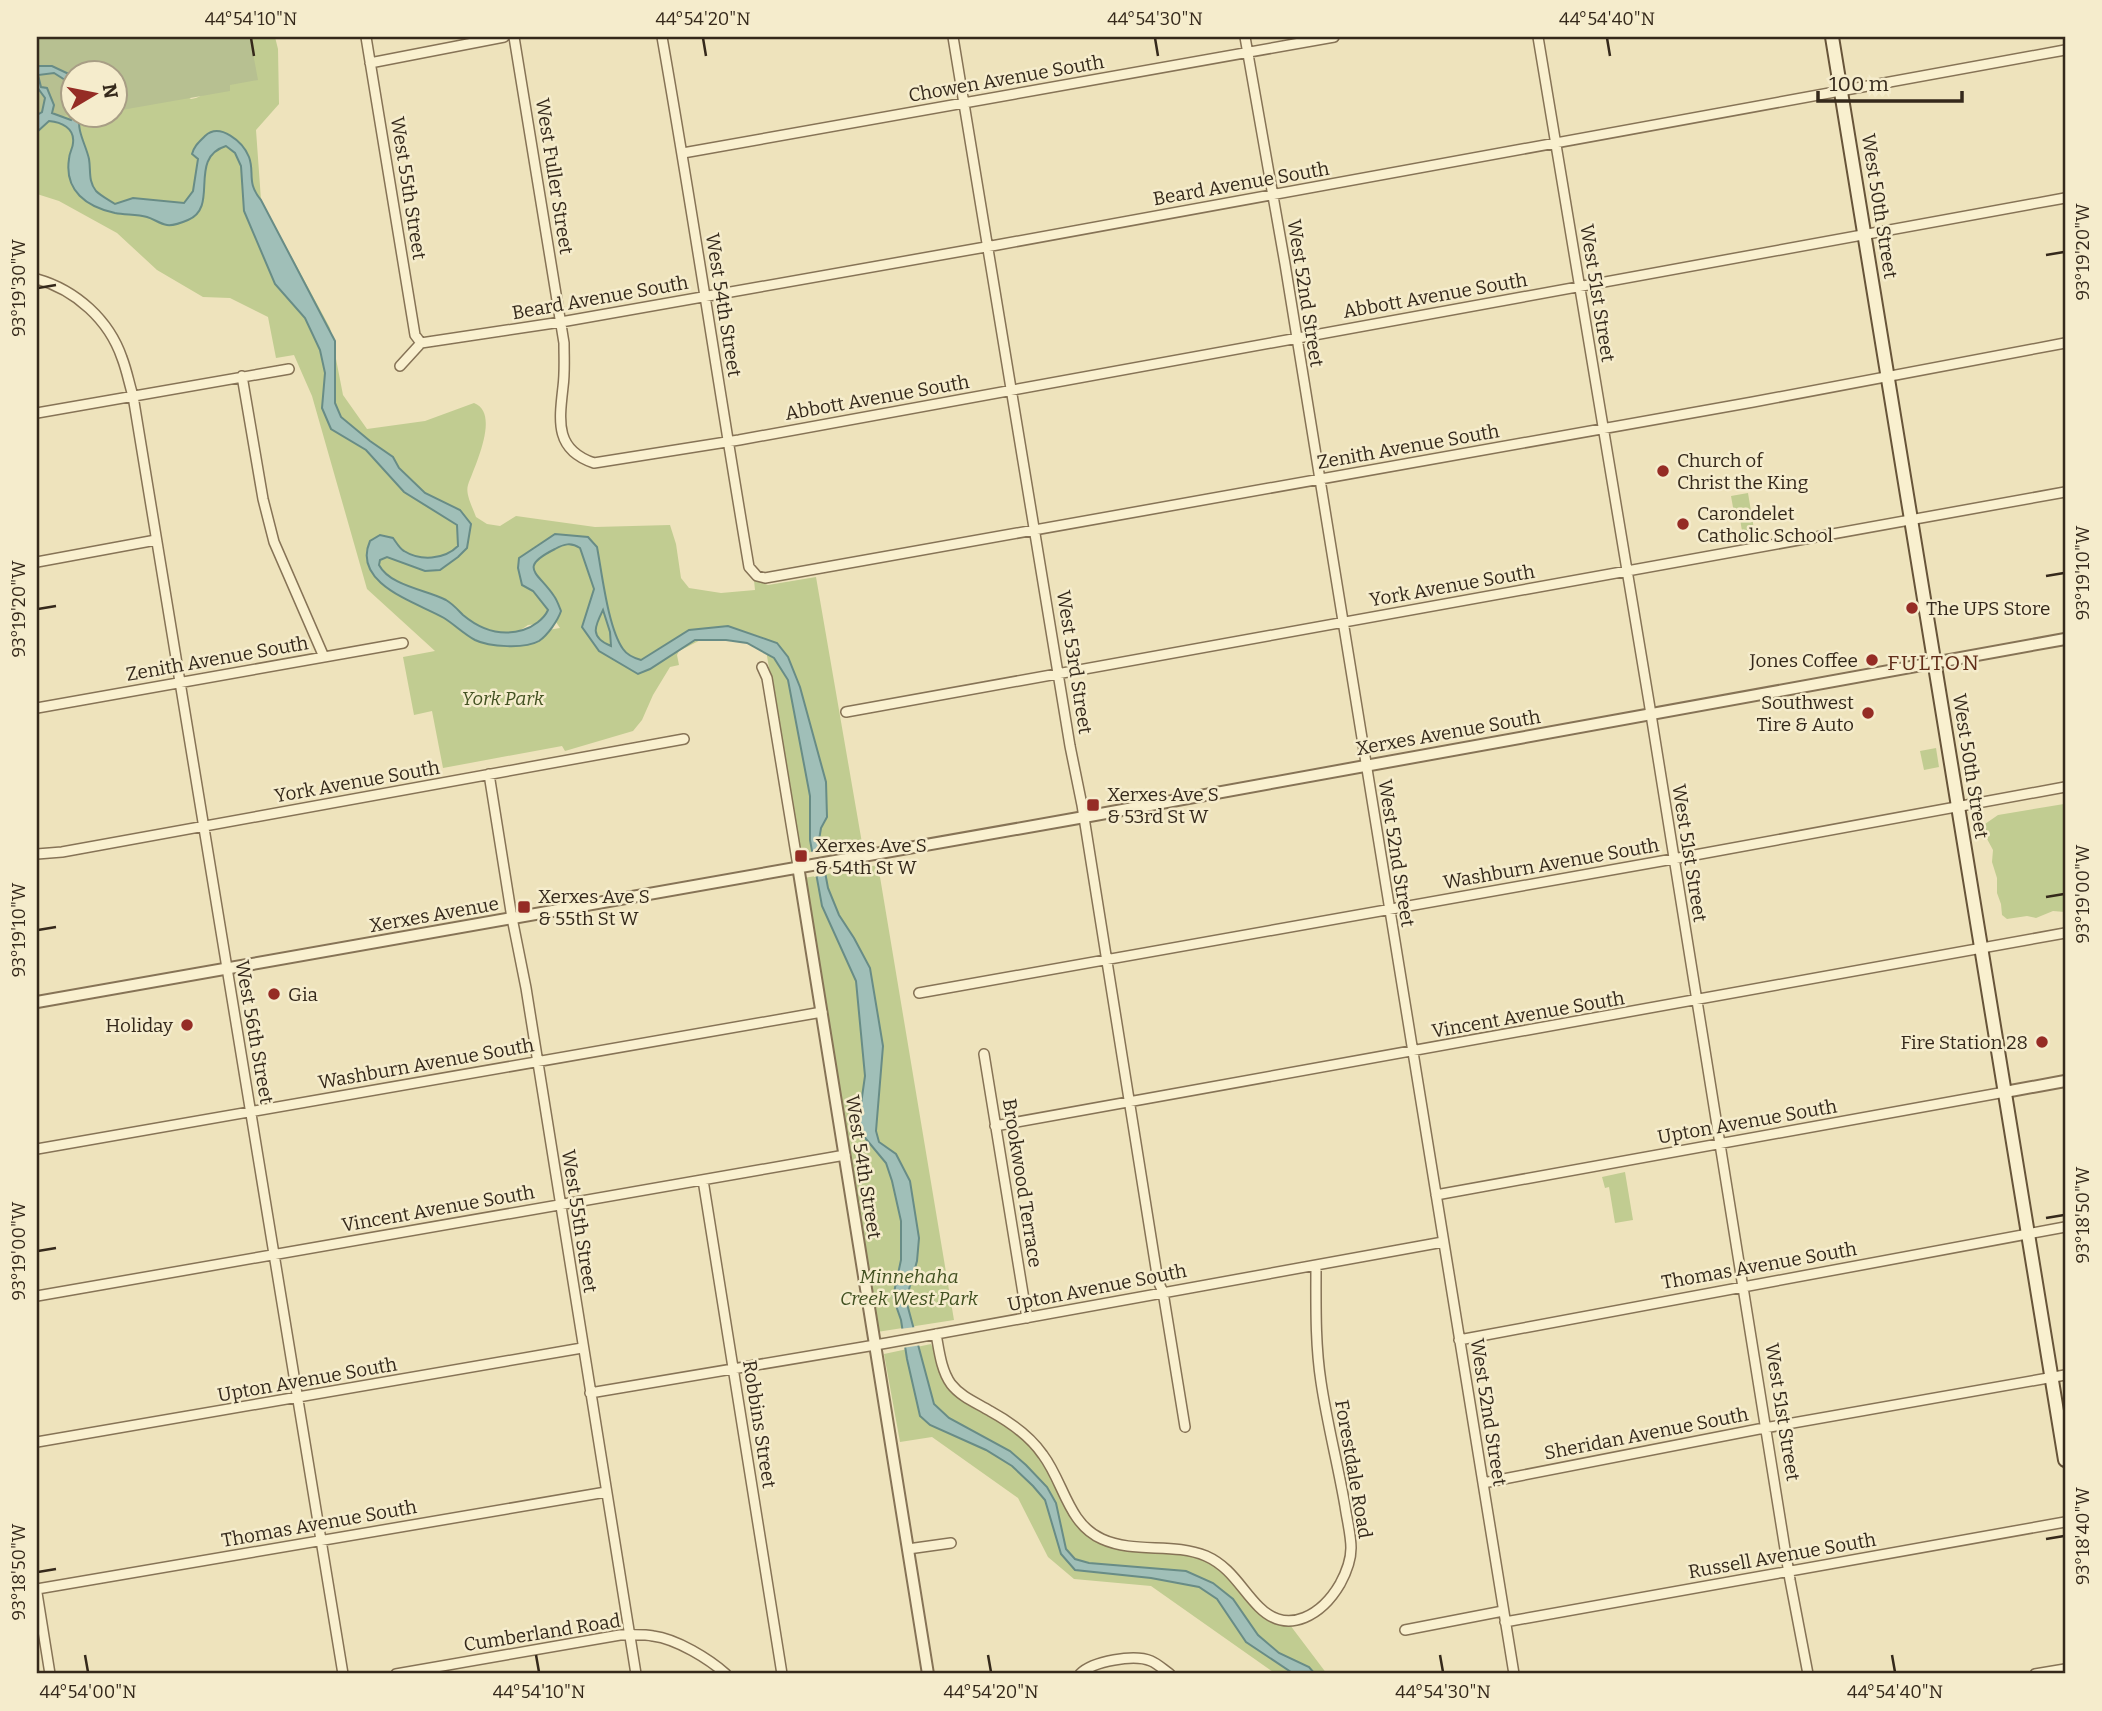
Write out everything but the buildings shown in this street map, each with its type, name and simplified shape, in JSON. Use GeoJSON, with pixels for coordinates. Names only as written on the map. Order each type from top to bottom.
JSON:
{"type":"FeatureCollection","features":[{"type":"Feature","properties":{"kind":"main road","name":"West 50th Street"},"geometry":{"type":"LineString","coordinates":[[1832,37],[2065,1460]]}},
{"type":"Feature","properties":{"kind":"street","name":"West 55th Street"},"geometry":{"type":"LineString","coordinates":[[366,37],[415,335],[421,343]]}},
{"type":"Feature","properties":{"kind":"street"},"geometry":{"type":"LineString","coordinates":[[370,62],[504,37]]}},
{"type":"Feature","properties":{"kind":"street","name":"West Fuller Street"},"geometry":{"type":"LineString","coordinates":[[514,37],[561,322],[565,365],[560,419],[563,436],[574,454],[594,463],[728,441]]}},
{"type":"Feature","properties":{"kind":"street","name":"West 54th Street"},"geometry":{"type":"LineString","coordinates":[[662,37],[749,567],[757,576]]}},
{"type":"Feature","properties":{"kind":"street","name":"West 53rd Street"},"geometry":{"type":"LineString","coordinates":[[953,37],[1084,817],[1158,1281],[1163,1292],[1185,1427]]}},
{"type":"Feature","properties":{"kind":"street","name":"West 52nd Street"},"geometry":{"type":"LineString","coordinates":[[1245,37],[1320,480],[1514,1674]]}},
{"type":"Feature","properties":{"kind":"street","name":"Chowen Avenue South"},"geometry":{"type":"LineString","coordinates":[[683,153],[1334,37]]}},
{"type":"Feature","properties":{"kind":"street","name":"West 51st Street"},"geometry":{"type":"LineString","coordinates":[[1538,37],[1651,713],[1789,1572],[1808,1674]]}},
{"type":"Feature","properties":{"kind":"street","name":"Beard Avenue South"},"geometry":{"type":"LineString","coordinates":[[421,343],[561,322],[988,247],[2065,50]]}},
{"type":"Feature","properties":{"kind":"street","name":"Abbott Avenue South"},"geometry":{"type":"LineString","coordinates":[[728,441],[2065,198]]}},
{"type":"Feature","properties":{"kind":"street"},"geometry":{"type":"LineString","coordinates":[[37,279],[66,291],[85,304],[101,320],[122,358],[133,396]]}},
{"type":"Feature","properties":{"kind":"street"},"geometry":{"type":"LineString","coordinates":[[400,366],[421,343]]}},
{"type":"Feature","properties":{"kind":"street","name":"Zenith Avenue South"},"geometry":{"type":"LineString","coordinates":[[757,576],[765,578],[1036,531],[2065,343]]}},
{"type":"Feature","properties":{"kind":"street"},"geometry":{"type":"LineString","coordinates":[[37,413],[289,369]]}},
{"type":"Feature","properties":{"kind":"street"},"geometry":{"type":"LineString","coordinates":[[242,376],[263,499],[274,542],[324,657]]}},
{"type":"Feature","properties":{"kind":"street","name":"West 56th Street"},"geometry":{"type":"LineString","coordinates":[[133,396],[343,1674]]}},
{"type":"Feature","properties":{"kind":"street","name":"York Avenue South"},"geometry":{"type":"LineString","coordinates":[[846,712],[2065,492]]}},
{"type":"Feature","properties":{"kind":"street"},"geometry":{"type":"LineString","coordinates":[[37,562],[156,540]]}},
{"type":"Feature","properties":{"kind":"street","name":"Xerxes Avenue South"},"geometry":{"type":"LineString","coordinates":[[838,859],[2065,639]]}},
{"type":"Feature","properties":{"kind":"street","name":"Zenith Avenue South"},"geometry":{"type":"LineString","coordinates":[[37,708],[403,643]]}},
{"type":"Feature","properties":{"kind":"street","name":"West 54th Street"},"geometry":{"type":"LineString","coordinates":[[762,667],[767,678],[798,866],[928,1674]]}},
{"type":"Feature","properties":{"kind":"street","name":"York Avenue South"},"geometry":{"type":"LineString","coordinates":[[37,854],[62,852],[684,739]]}},
{"type":"Feature","properties":{"kind":"street","name":"West 55th Street"},"geometry":{"type":"LineString","coordinates":[[489,774],[636,1674]]}},
{"type":"Feature","properties":{"kind":"street","name":"Washburn Avenue South"},"geometry":{"type":"LineString","coordinates":[[919,993],[2065,787]]}},
{"type":"Feature","properties":{"kind":"street","name":"Xerxes Avenue"},"geometry":{"type":"LineString","coordinates":[[37,1002],[838,859]]}},
{"type":"Feature","properties":{"kind":"street","name":"Vincent Avenue South"},"geometry":{"type":"LineString","coordinates":[[995,1126],[2065,933]]}},
{"type":"Feature","properties":{"kind":"street","name":"Washburn Avenue South"},"geometry":{"type":"LineString","coordinates":[[37,1149],[822,1012]]}},
{"type":"Feature","properties":{"kind":"street","name":"Brookwood Terrace"},"geometry":{"type":"LineString","coordinates":[[984,1055],[1027,1318]]}},
{"type":"Feature","properties":{"kind":"street","name":"Upton Avenue South"},"geometry":{"type":"LineString","coordinates":[[1436,1195],[2065,1081]]}},
{"type":"Feature","properties":{"kind":"street","name":"Vincent Avenue South"},"geometry":{"type":"LineString","coordinates":[[37,1296],[845,1155]]}},
{"type":"Feature","properties":{"kind":"street","name":"Robbins Street"},"geometry":{"type":"LineString","coordinates":[[704,1180],[782,1674]]}},
{"type":"Feature","properties":{"kind":"street","name":"Thomas Avenue South"},"geometry":{"type":"LineString","coordinates":[[1459,1339],[2065,1227]]}},
{"type":"Feature","properties":{"kind":"street","name":"Upton Avenue South"},"geometry":{"type":"LineString","coordinates":[[590,1393],[896,1342],[1443,1242]]}},
{"type":"Feature","properties":{"kind":"street","name":"Forestdale Road"},"geometry":{"type":"LineString","coordinates":[[936,1334],[943,1369],[950,1383],[961,1394],[1011,1424],[1042,1453],[1054,1471],[1068,1505],[1088,1530],[1100,1539],[1116,1544],[1186,1549],[1206,1556],[1222,1565],[1259,1607],[1270,1615],[1295,1620],[1309,1617],[1321,1610],[1340,1584],[1348,1566],[1351,1548],[1337,1457],[1321,1380],[1317,1341],[1316,1265]]}},
{"type":"Feature","properties":{"kind":"street","name":"Upton Avenue South"},"geometry":{"type":"LineString","coordinates":[[37,1442],[582,1348]]}},
{"type":"Feature","properties":{"kind":"street","name":"Sheridan Avenue South"},"geometry":{"type":"LineString","coordinates":[[1483,1483],[1766,1428],[2065,1375]]}},
{"type":"Feature","properties":{"kind":"street","name":"Thomas Avenue South"},"geometry":{"type":"LineString","coordinates":[[37,1591],[606,1492]]}},
{"type":"Feature","properties":{"kind":"street","name":"Russell Avenue South"},"geometry":{"type":"LineString","coordinates":[[1505,1622],[2065,1522]]}},
{"type":"Feature","properties":{"kind":"street"},"geometry":{"type":"LineString","coordinates":[[908,1549],[951,1543]]}},
{"type":"Feature","properties":{"kind":"street"},"geometry":{"type":"LineString","coordinates":[[37,1591],[50,1674]]}},
{"type":"Feature","properties":{"kind":"street"},"geometry":{"type":"LineString","coordinates":[[1405,1630],[1503,1611]]}},
{"type":"Feature","properties":{"kind":"street","name":"Cumberland Road"},"geometry":{"type":"LineString","coordinates":[[396,1674],[629,1635],[656,1636],[695,1652],[726,1674]]}},
{"type":"Feature","properties":{"kind":"street"},"geometry":{"type":"LineString","coordinates":[[1080,1674],[1092,1665],[1133,1658],[1150,1660],[1170,1674]]}},
{"type":"Feature","properties":{"kind":"street"},"geometry":{"type":"LineString","coordinates":[[2035,1674],[2065,1669]]}},
{"type":"Feature","properties":{"kind":"green space"},"geometry":{"type":"Polygon","coordinates":[[[37,37],[250,37],[258,80],[230,85],[230,91],[130,109],[130,60],[60,60],[60,117],[37,121],[37,37]]]}},
{"type":"Feature","properties":{"kind":"green space","name":"York Park"},"geometry":{"type":"Polygon","coordinates":[[[238,37],[275,37],[278,49],[279,104],[256,130],[261,200],[330,328],[343,395],[367,429],[425,421],[474,403],[482,409],[486,429],[468,485],[468,493],[476,517],[487,524],[500,526],[516,516],[595,527],[670,525],[681,578],[689,588],[721,593],[755,590],[754,580],[768,585],[816,577],[862,843],[800,854],[764,638],[728,626],[679,651],[679,665],[670,667],[642,720],[633,731],[565,751],[562,746],[443,768],[432,711],[414,715],[403,657],[435,651],[367,589],[312,396],[294,355],[276,358],[268,317],[230,298],[203,297],[157,270],[117,233],[59,201],[37,194],[37,66],[60,71],[60,130],[130,130],[130,89],[169,84],[191,99],[209,91],[226,65],[238,37]],[[556,622],[528,625],[512,636],[560,628],[556,622]]]}},
{"type":"Feature","properties":{"kind":"green space"},"geometry":{"type":"Polygon","coordinates":[[[1748,493],[1755,535],[1743,537],[1739,513],[1734,513],[1731,496],[1748,493]]]}},
{"type":"Feature","properties":{"kind":"green space"},"geometry":{"type":"Polygon","coordinates":[[[1936,748],[1939,767],[1924,770],[1920,751],[1936,748]]]}},
{"type":"Feature","properties":{"kind":"green space"},"geometry":{"type":"Polygon","coordinates":[[[2064,804],[2065,912],[2053,911],[2036,918],[2027,916],[2007,919],[2002,915],[1992,862],[1993,850],[1986,837],[1985,824],[1998,815],[2064,804]]]}},
{"type":"Feature","properties":{"kind":"green space","name":"Minnehaha Creek West Park"},"geometry":{"type":"Polygon","coordinates":[[[878,865],[954,1320],[877,1332],[804,878],[878,865]]]}},
{"type":"Feature","properties":{"kind":"green space"},"geometry":{"type":"Polygon","coordinates":[[[1625,1172],[1633,1220],[1615,1223],[1609,1187],[1605,1188],[1602,1177],[1625,1172]]]}},
{"type":"Feature","properties":{"kind":"green space","name":"Minnehaha Creek West Park"},"geometry":{"type":"Polygon","coordinates":[[[931,1344],[950,1383],[993,1412],[1042,1453],[1068,1505],[1100,1539],[1206,1556],[1259,1607],[1290,1625],[1327,1674],[1276,1674],[1151,1586],[1074,1579],[1048,1557],[1018,1498],[932,1437],[900,1442],[884,1354],[931,1344]]]}},
{"type":"Feature","properties":{"kind":"water"},"geometry":{"type":"Polygon","coordinates":[[[39,66],[52,66],[60,70],[60,77],[54,73],[38,75],[41,87],[47,88],[54,105],[52,113],[60,116],[60,124],[49,121],[37,132],[37,115],[42,112],[45,98],[37,87],[37,68],[39,66]]]}},
{"type":"Feature","properties":{"kind":"water"},"geometry":{"type":"Polygon","coordinates":[[[69,130],[80,130],[89,159],[93,187],[115,204],[133,198],[184,203],[193,191],[198,159],[192,154],[195,146],[205,136],[217,131],[242,145],[251,163],[252,183],[256,194],[335,341],[335,403],[341,417],[393,457],[399,468],[425,493],[460,510],[471,524],[467,548],[440,570],[425,571],[387,557],[380,560],[379,565],[391,578],[446,600],[484,628],[506,633],[515,632],[534,625],[548,610],[533,591],[522,585],[519,558],[555,534],[588,537],[597,547],[613,628],[623,649],[631,656],[641,660],[689,630],[728,626],[777,643],[788,657],[800,687],[826,782],[827,817],[819,840],[828,888],[839,915],[870,968],[883,1046],[876,1131],[879,1142],[896,1154],[910,1181],[919,1238],[917,1261],[906,1300],[934,1404],[949,1418],[1010,1451],[1047,1487],[1056,1503],[1066,1549],[1075,1559],[1089,1563],[1186,1571],[1213,1583],[1233,1599],[1258,1635],[1279,1653],[1309,1667],[1315,1674],[1294,1674],[1246,1642],[1217,1599],[1199,1587],[1151,1578],[1075,1570],[1061,1554],[1045,1500],[1033,1486],[1012,1466],[986,1450],[930,1425],[920,1416],[901,1320],[893,1297],[901,1260],[901,1221],[886,1163],[861,1133],[859,1118],[865,1076],[856,981],[822,906],[810,840],[810,796],[788,680],[774,658],[747,643],[695,640],[638,674],[599,651],[582,627],[594,589],[580,548],[571,544],[543,555],[534,566],[537,576],[555,598],[561,611],[549,631],[533,644],[507,646],[481,642],[444,618],[390,590],[370,569],[367,556],[370,541],[380,535],[393,538],[401,549],[410,554],[432,558],[446,554],[458,546],[457,525],[404,492],[366,450],[331,429],[322,408],[325,373],[320,350],[305,318],[275,284],[244,211],[241,166],[235,153],[226,146],[214,152],[205,171],[202,205],[197,214],[175,225],[167,225],[139,215],[115,213],[95,207],[80,196],[74,189],[68,170],[73,145],[72,133],[69,130]],[[603,610],[596,631],[599,639],[611,646],[603,610]]]}},
{"type":"Feature","properties":{"kind":"pier"},"geometry":{"type":"Polygon","coordinates":[[[824,850],[828,874],[814,877],[810,852],[824,850]]]}},
{"type":"Feature","properties":{"kind":"pier"},"geometry":{"type":"Polygon","coordinates":[[[916,1327],[922,1345],[902,1348],[899,1329],[916,1327]]]}},
{"type":"Feature","properties":{"kind":"place","name":"Church of Christ the King"},"geometry":{"type":"Point","coordinates":[1663,471]}},
{"type":"Feature","properties":{"kind":"place","name":"Carondelet Catholic School"},"geometry":{"type":"Point","coordinates":[1683,524]}},
{"type":"Feature","properties":{"kind":"place","name":"The UPS Store"},"geometry":{"type":"Point","coordinates":[1912,608]}},
{"type":"Feature","properties":{"kind":"place","name":"Jones Coffee"},"geometry":{"type":"Point","coordinates":[1872,660]}},
{"type":"Feature","properties":{"kind":"place","name":"Southwest Tire & Auto"},"geometry":{"type":"Point","coordinates":[1868,713]}},
{"type":"Feature","properties":{"kind":"place","name":"Xerxes Ave S & 53rd St W"},"geometry":{"type":"Point","coordinates":[1093,805]}},
{"type":"Feature","properties":{"kind":"place","name":"Xerxes Ave S & 54th St W"},"geometry":{"type":"Point","coordinates":[801,856]}},
{"type":"Feature","properties":{"kind":"place","name":"Xerxes Ave S & 55th St W"},"geometry":{"type":"Point","coordinates":[524,907]}},
{"type":"Feature","properties":{"kind":"place","name":"Gia"},"geometry":{"type":"Point","coordinates":[274,994]}},
{"type":"Feature","properties":{"kind":"place","name":"Holiday"},"geometry":{"type":"Point","coordinates":[187,1025]}},
{"type":"Feature","properties":{"kind":"place","name":"Fire Station 28"},"geometry":{"type":"Point","coordinates":[2042,1042]}},
{"type":"Feature","properties":{"kind":"district","name":"FULTON"},"geometry":{"type":"Point","coordinates":[1934,663]}}]}
